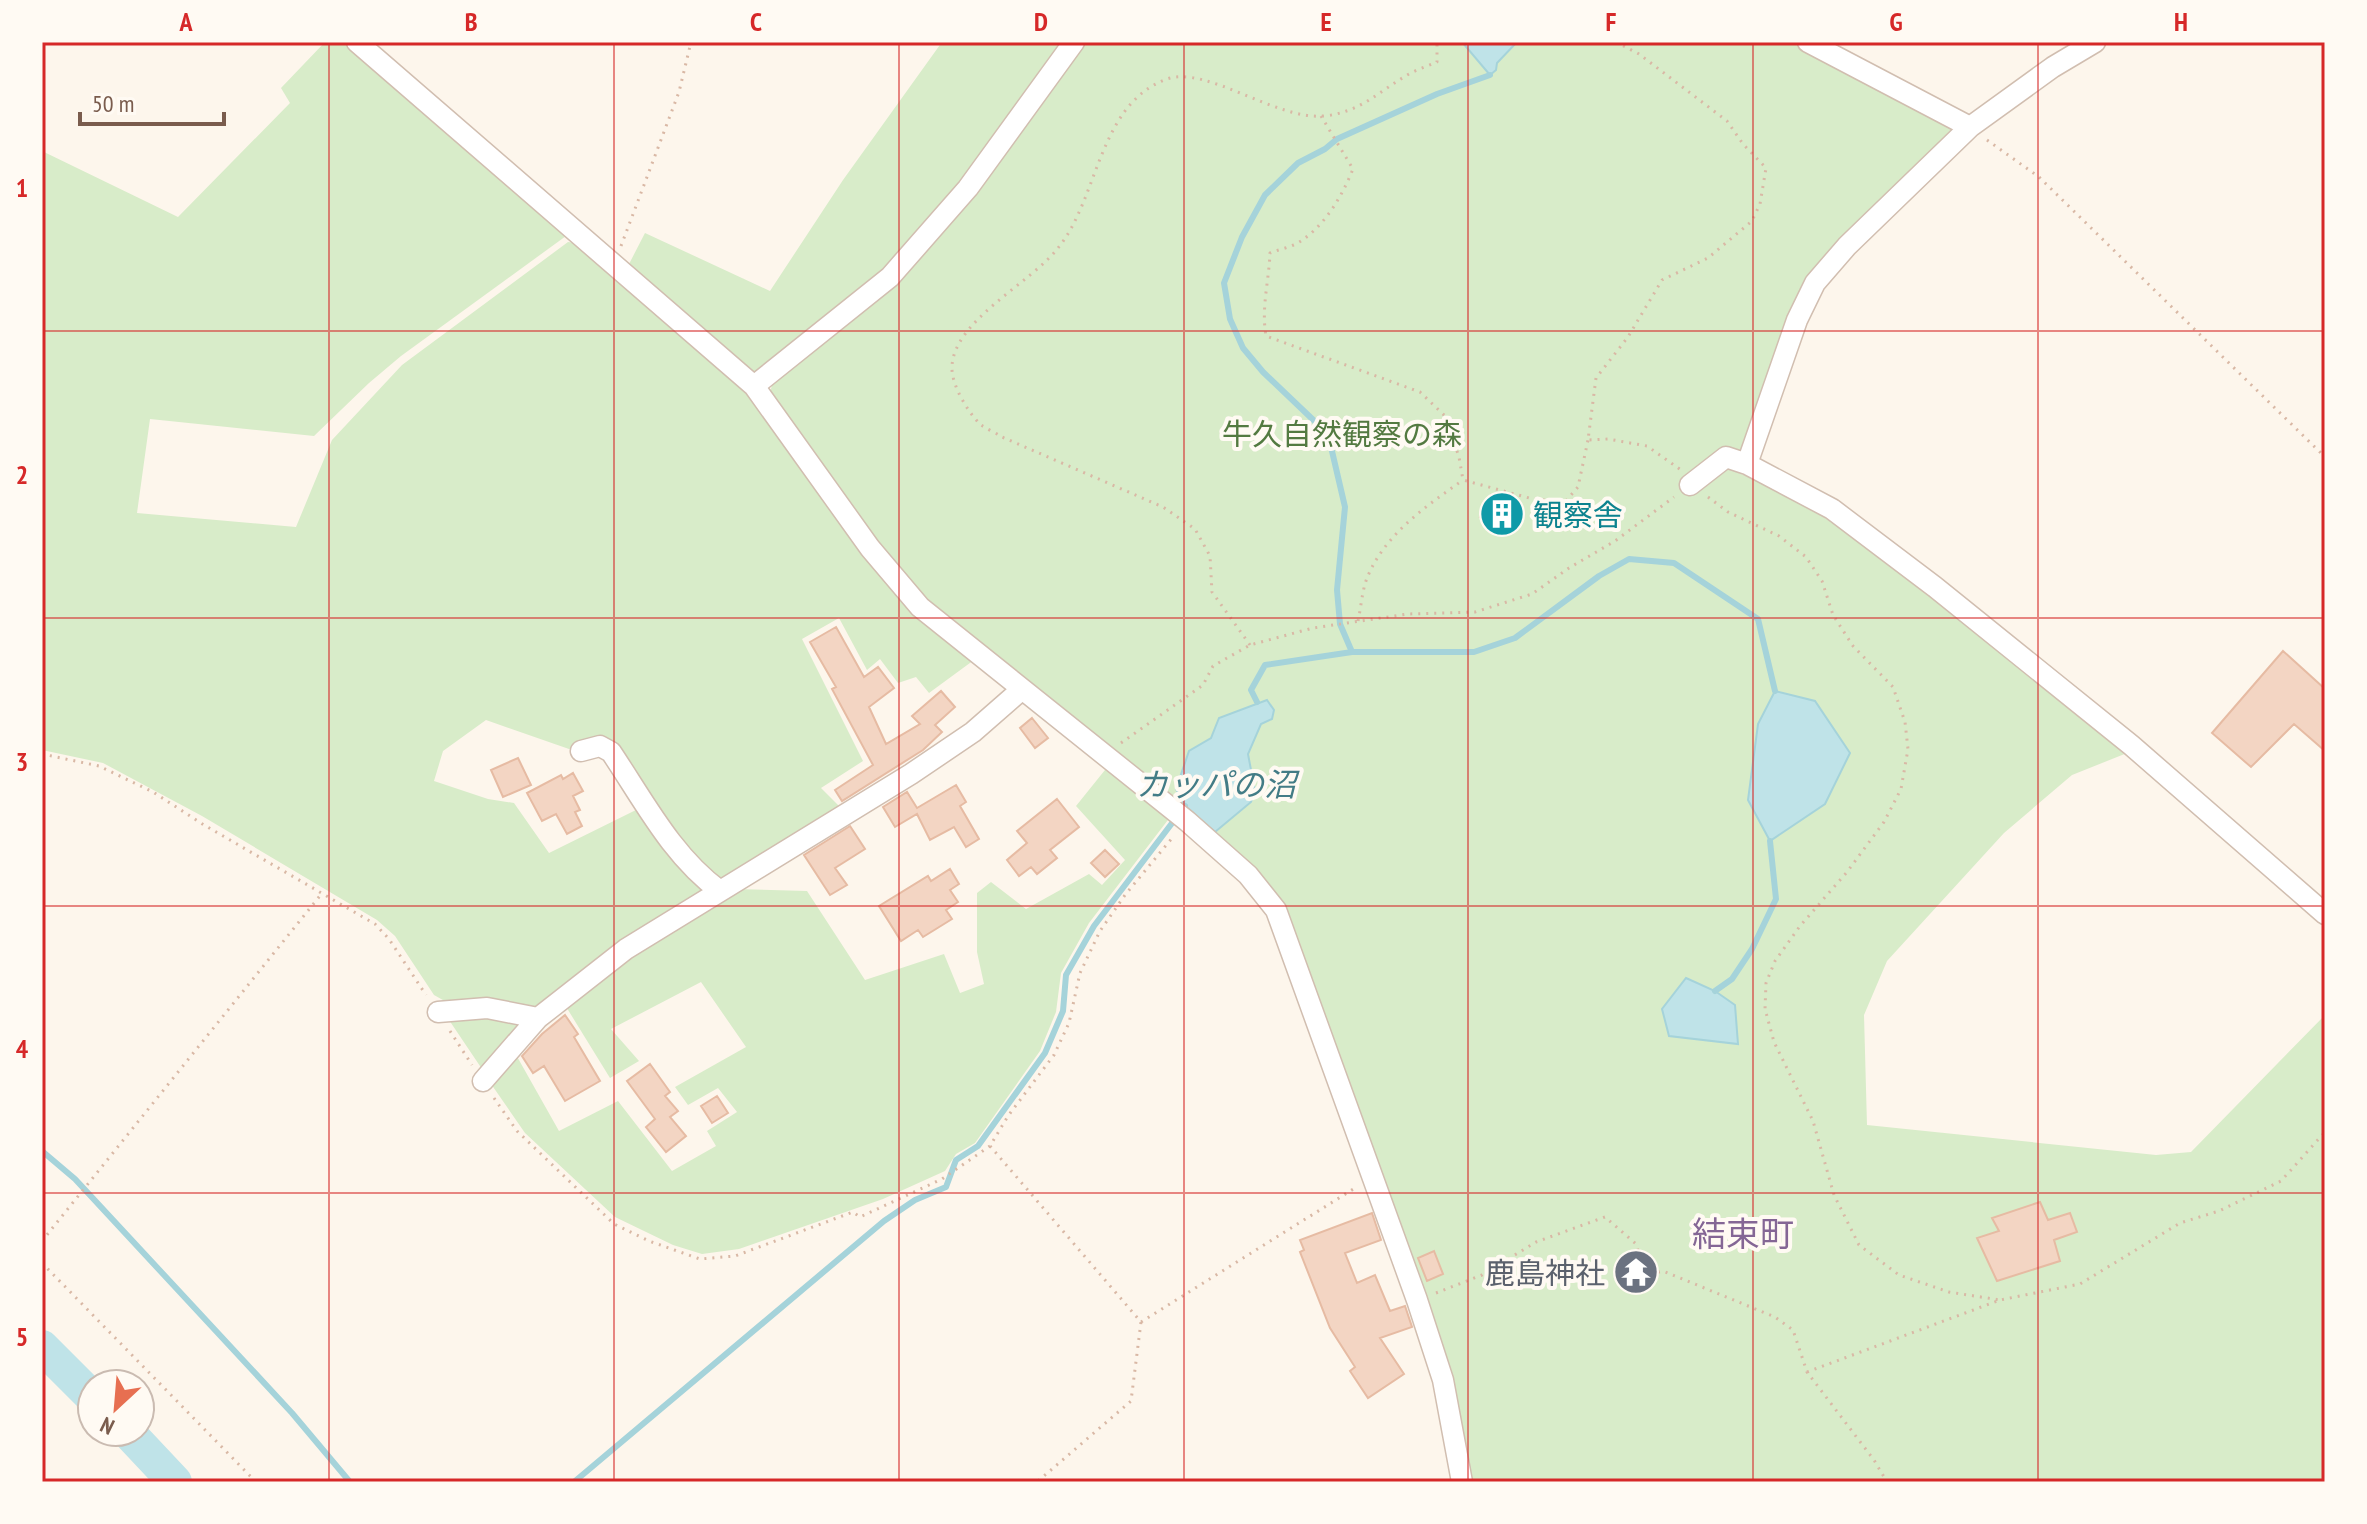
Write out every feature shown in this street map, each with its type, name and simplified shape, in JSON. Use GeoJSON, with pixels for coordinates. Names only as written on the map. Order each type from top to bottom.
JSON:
{"type":"FeatureCollection","features":[{"type":"Feature","properties":{"kind":"street"},"geometry":{"type":"LineString","coordinates":[[357,42],[754,386],[870,548],[920,607],[1187,821],[1248,875],[1276,910],[1417,1300],[1443,1380],[1462,1482]]}},
{"type":"Feature","properties":{"kind":"street"},"geometry":{"type":"LineString","coordinates":[[754,386],[890,277],[968,188],[1074,42]]}},
{"type":"Feature","properties":{"kind":"street"},"geometry":{"type":"LineString","coordinates":[[1808,42],[1970,127]]}},
{"type":"Feature","properties":{"kind":"street"},"geometry":{"type":"LineString","coordinates":[[1747,464],[1797,320],[1815,283],[1847,246],[1970,127],[2053,67],[2095,42]]}},
{"type":"Feature","properties":{"kind":"street"},"geometry":{"type":"LineString","coordinates":[[1690,485],[1726,457],[1747,464],[1832,509],[1935,587],[2131,745],[2325,914]]}},
{"type":"Feature","properties":{"kind":"street"},"geometry":{"type":"LineString","coordinates":[[483,1081],[538,1018],[626,949],[924,765],[973,732],[1021,690]]}},
{"type":"Feature","properties":{"kind":"street"},"geometry":{"type":"LineString","coordinates":[[581,751],[600,746],[611,752],[658,825],[701,877],[720,891]]}},
{"type":"Feature","properties":{"kind":"street"},"geometry":{"type":"LineString","coordinates":[[438,1012],[487,1008],[538,1018]]}},
{"type":"Feature","properties":{"kind":"path"},"geometry":{"type":"LineString","coordinates":[[614,264],[679,92],[691,42]]}},
{"type":"Feature","properties":{"kind":"path"},"geometry":{"type":"LineString","coordinates":[[1250,645],[1212,592],[1210,556],[1195,529],[1163,507],[1002,437],[980,424],[954,385],[951,365],[960,340],[976,319],[1018,286],[1058,248],[1079,216],[1114,130],[1135,99],[1154,86],[1169,78],[1190,77],[1283,111],[1321,116],[1349,111],[1387,91],[1408,75],[1437,62],[1437,42]]}},
{"type":"Feature","properties":{"kind":"path"},"geometry":{"type":"LineString","coordinates":[[1463,480],[1533,499],[1565,502],[1578,487],[1596,378],[1628,337],[1662,280],[1708,258],[1752,221],[1760,204],[1766,168],[1727,121],[1639,54],[1616,42]]}},
{"type":"Feature","properties":{"kind":"path"},"geometry":{"type":"LineString","coordinates":[[1321,116],[1353,169],[1342,196],[1318,226],[1299,242],[1270,253],[1269,282],[1262,316],[1266,336],[1420,392],[1445,416],[1463,480]]}},
{"type":"Feature","properties":{"kind":"path"},"geometry":{"type":"LineString","coordinates":[[1970,127],[2039,177],[2325,457]]}},
{"type":"Feature","properties":{"kind":"path"},"geometry":{"type":"LineString","coordinates":[[1588,440],[1608,439],[1647,446],[1681,470],[1690,485],[1728,512],[1779,536],[1806,557],[1822,581],[1833,615],[1853,646],[1893,687],[1905,722],[1908,749],[1901,789],[1884,822],[1775,961],[1766,983],[1765,1009],[1774,1042],[1813,1121],[1834,1195],[1859,1245],[1899,1275],[1949,1292],[2000,1300]]}},
{"type":"Feature","properties":{"kind":"path"},"geometry":{"type":"LineString","coordinates":[[1358,621],[1367,578],[1391,538],[1425,507],[1463,480]]}},
{"type":"Feature","properties":{"kind":"path"},"geometry":{"type":"LineString","coordinates":[[1105,754],[1203,685],[1213,666],[1250,645],[1313,628],[1358,621],[1408,614],[1475,612],[1532,594],[1615,541],[1690,485]]}},
{"type":"Feature","properties":{"kind":"path"},"geometry":{"type":"LineString","coordinates":[[42,754],[99,766],[153,792],[375,924],[389,939],[517,1131],[614,1224],[649,1241],[700,1259],[735,1256],[853,1212],[860,1217],[942,1179],[990,1146],[1008,1116],[1054,1055],[1069,1023],[1080,973],[1100,931],[1125,895],[1187,821]]}},
{"type":"Feature","properties":{"kind":"path"},"geometry":{"type":"LineString","coordinates":[[42,1241],[323,892]]}},
{"type":"Feature","properties":{"kind":"path"},"geometry":{"type":"LineString","coordinates":[[1807,1372],[2000,1300],[2080,1284],[2180,1223],[2219,1211],[2281,1181],[2325,1132]]}},
{"type":"Feature","properties":{"kind":"path"},"geometry":{"type":"LineString","coordinates":[[990,1146],[1141,1322],[1131,1401],[1037,1482]]}},
{"type":"Feature","properties":{"kind":"path"},"geometry":{"type":"LineString","coordinates":[[1141,1322],[1374,1176]]}},
{"type":"Feature","properties":{"kind":"path"},"geometry":{"type":"LineString","coordinates":[[1417,1300],[1482,1275],[1536,1242],[1605,1217],[1636,1244],[1646,1275],[1663,1271],[1775,1317],[1793,1330],[1807,1372],[1874,1460],[1887,1482]]}},
{"type":"Feature","properties":{"kind":"path"},"geometry":{"type":"LineString","coordinates":[[42,1263],[256,1482]]}},
{"type":"Feature","properties":{"kind":"green space"},"geometry":{"type":"Polygon","coordinates":[[[325,42],[349,42],[566,236],[401,356],[314,436],[150,419],[137,513],[296,527],[332,440],[402,365],[568,242],[583,244],[755,400],[974,660],[929,693],[916,677],[898,683],[880,659],[867,670],[839,618],[802,639],[863,761],[821,788],[842,809],[728,880],[712,876],[595,741],[569,749],[486,720],[443,751],[434,781],[488,799],[514,803],[549,853],[642,807],[708,888],[531,1011],[450,1004],[434,995],[395,936],[377,920],[202,816],[103,763],[42,750],[42,151],[178,217],[290,103],[281,88],[325,42]]]}},
{"type":"Feature","properties":{"kind":"green space"},"geometry":{"type":"Polygon","coordinates":[[[942,42],[1063,42],[956,192],[885,271],[767,371],[752,373],[628,266],[645,233],[770,291],[843,180],[942,42]]]}},
{"type":"Feature","properties":{"kind":"green space","name":"牛久自然観察の森"},"geometry":{"type":"Polygon","coordinates":[[[1081,42],[1792,42],[1956,127],[1947,143],[1852,231],[1732,470],[1790,495],[1859,540],[2127,753],[2072,775],[2004,833],[1887,961],[1864,1015],[1867,1125],[2156,1155],[2191,1152],[2325,1015],[2325,1482],[1472,1482],[1453,1379],[1286,909],[931,603],[878,546],[815,452],[770,393],[773,381],[891,288],[1081,42]]]}},
{"type":"Feature","properties":{"kind":"green space"},"geometry":{"type":"Polygon","coordinates":[[[1109,765],[1171,816],[1089,923],[1061,973],[1056,1012],[1040,1051],[975,1143],[956,1154],[945,1171],[883,1199],[739,1249],[702,1254],[673,1245],[615,1217],[525,1133],[489,1081],[515,1053],[559,1131],[618,1101],[672,1171],[716,1146],[707,1131],[737,1112],[718,1088],[688,1105],[675,1087],[746,1047],[701,982],[611,1029],[639,1061],[610,1078],[565,1005],[592,982],[733,889],[807,891],[865,980],[944,954],[960,993],[984,984],[977,952],[977,893],[991,882],[1026,909],[1089,874],[1102,885],[1125,860],[1076,806],[1109,765]]]}},
{"type":"Feature","properties":{"kind":"green space"},"geometry":{"type":"Polygon","coordinates":[[[484,1012],[528,1022],[484,1072],[449,1020],[484,1012]]]}},
{"type":"Feature","properties":{"kind":"water"},"geometry":{"type":"Polygon","coordinates":[[[1462,42],[1517,42],[1490,75],[1462,42]]]}},
{"type":"Feature","properties":{"kind":"water"},"geometry":{"type":"Polygon","coordinates":[[[1775,691],[1815,701],[1850,753],[1825,804],[1770,841],[1748,800],[1758,724],[1775,691]]]}},
{"type":"Feature","properties":{"kind":"water","name":"カッパの沼"},"geometry":{"type":"Polygon","coordinates":[[[1267,700],[1274,710],[1272,719],[1261,724],[1248,754],[1255,791],[1251,802],[1215,832],[1185,806],[1176,789],[1189,751],[1211,738],[1219,718],[1267,700]]]}},
{"type":"Feature","properties":{"kind":"water"},"geometry":{"type":"Polygon","coordinates":[[[1686,978],[1715,991],[1735,1005],[1738,1044],[1669,1036],[1662,1009],[1686,978]]]}},
{"type":"Feature","properties":{"kind":"building","name":"観察舎"},"geometry":{"type":"Polygon","coordinates":[[[1491,495],[1523,511],[1512,533],[1480,517],[1491,495]]]}},
{"type":"Feature","properties":{"kind":"building"},"geometry":{"type":"Polygon","coordinates":[[[836,627],[864,677],[878,667],[894,688],[869,707],[886,744],[920,724],[912,716],[941,691],[955,707],[935,725],[942,732],[923,750],[842,801],[835,790],[873,765],[832,689],[836,687],[810,642],[836,627]]]}},
{"type":"Feature","properties":{"kind":"building"},"geometry":{"type":"Polygon","coordinates":[[[2283,651],[2325,689],[2325,751],[2294,724],[2251,767],[2212,733],[2283,651]]]}},
{"type":"Feature","properties":{"kind":"building"},"geometry":{"type":"Polygon","coordinates":[[[1032,718],[1048,738],[1035,748],[1020,728],[1032,718]]]}},
{"type":"Feature","properties":{"kind":"building"},"geometry":{"type":"Polygon","coordinates":[[[518,758],[531,785],[503,797],[491,770],[518,758]]]}},
{"type":"Feature","properties":{"kind":"building"},"geometry":{"type":"Polygon","coordinates":[[[573,773],[583,791],[573,796],[580,810],[575,812],[582,826],[567,834],[556,814],[542,821],[527,793],[561,775],[563,779],[573,773]]]}},
{"type":"Feature","properties":{"kind":"building"},"geometry":{"type":"Polygon","coordinates":[[[956,785],[966,802],[960,806],[979,839],[966,847],[954,827],[930,840],[917,814],[895,827],[883,807],[907,792],[917,808],[956,785]]]}},
{"type":"Feature","properties":{"kind":"building"},"geometry":{"type":"Polygon","coordinates":[[[1057,799],[1079,827],[1050,850],[1057,858],[1037,874],[1031,867],[1019,876],[1007,860],[1027,843],[1017,831],[1057,799]]]}},
{"type":"Feature","properties":{"kind":"building"},"geometry":{"type":"Polygon","coordinates":[[[850,826],[865,849],[835,868],[847,885],[830,895],[804,855],[850,826]]]}},
{"type":"Feature","properties":{"kind":"building"},"geometry":{"type":"Polygon","coordinates":[[[1105,850],[1119,864],[1105,877],[1091,863],[1105,850]]]}},
{"type":"Feature","properties":{"kind":"building"},"geometry":{"type":"Polygon","coordinates":[[[950,869],[959,884],[950,890],[958,902],[946,910],[952,919],[923,937],[918,930],[901,941],[879,906],[928,876],[931,881],[950,869]]]}},
{"type":"Feature","properties":{"kind":"building"},"geometry":{"type":"Polygon","coordinates":[[[565,1015],[578,1034],[574,1037],[600,1081],[565,1101],[544,1066],[533,1073],[522,1056],[565,1015]]]}},
{"type":"Feature","properties":{"kind":"building"},"geometry":{"type":"Polygon","coordinates":[[[650,1064],[670,1092],[665,1096],[678,1111],[670,1117],[686,1136],[666,1152],[646,1127],[655,1119],[627,1081],[650,1064]]]}},
{"type":"Feature","properties":{"kind":"building"},"geometry":{"type":"Polygon","coordinates":[[[717,1096],[728,1113],[712,1123],[701,1106],[717,1096]]]}},
{"type":"Feature","properties":{"kind":"building"},"geometry":{"type":"Polygon","coordinates":[[[2040,1202],[2048,1220],[2070,1213],[2077,1232],[2054,1240],[2060,1261],[1997,1281],[1977,1238],[1999,1231],[1992,1218],[2040,1202]]]}},
{"type":"Feature","properties":{"kind":"building"},"geometry":{"type":"Polygon","coordinates":[[[1372,1213],[1381,1240],[1345,1253],[1357,1283],[1375,1275],[1390,1311],[1405,1306],[1412,1327],[1380,1338],[1404,1374],[1368,1398],[1350,1371],[1355,1367],[1330,1328],[1300,1252],[1304,1250],[1300,1240],[1372,1213]]]}},
{"type":"Feature","properties":{"kind":"building"},"geometry":{"type":"Polygon","coordinates":[[[1434,1251],[1443,1274],[1427,1281],[1418,1258],[1434,1251]]]}},
{"type":"Feature","properties":{"kind":"waterway"},"geometry":{"type":"LineString","coordinates":[[1352,652],[1340,624],[1337,590],[1345,507],[1328,434],[1263,372],[1243,348],[1230,319],[1224,283],[1242,237],[1265,195],[1298,163],[1337,139],[1437,94],[1490,75]]}},
{"type":"Feature","properties":{"kind":"waterway"},"geometry":{"type":"LineString","coordinates":[[1257,702],[1251,690],[1265,665],[1352,652],[1474,652],[1515,638],[1599,576],[1629,559],[1674,563],[1758,619],[1775,691]]}},
{"type":"Feature","properties":{"kind":"waterway"},"geometry":{"type":"LineString","coordinates":[[574,1482],[884,1221],[915,1200],[946,1187],[956,1160],[978,1146],[1045,1053],[1063,1011],[1066,975],[1094,926],[1185,806]]}},
{"type":"Feature","properties":{"kind":"waterway"},"geometry":{"type":"LineString","coordinates":[[1715,991],[1732,979],[1752,949],[1776,899],[1770,841]]}},
{"type":"Feature","properties":{"kind":"waterway"},"geometry":{"type":"LineString","coordinates":[[42,1151],[75,1179],[292,1413],[350,1482]]}},
{"type":"Feature","properties":{"kind":"waterway"},"geometry":{"type":"LineString","coordinates":[[42,1347],[76,1381]]}},
{"type":"Feature","properties":{"kind":"waterway"},"geometry":{"type":"LineString","coordinates":[[143,1448],[175,1482]]}},
{"type":"Feature","properties":{"kind":"place","name":"観察舎"},"geometry":{"type":"Point","coordinates":[1502,514]}},
{"type":"Feature","properties":{"kind":"place","name":"鹿島神社"},"geometry":{"type":"Point","coordinates":[1636,1272]}},
{"type":"Feature","properties":{"kind":"district","name":"結束町"},"geometry":{"type":"Point","coordinates":[1743,1233]}}]}
